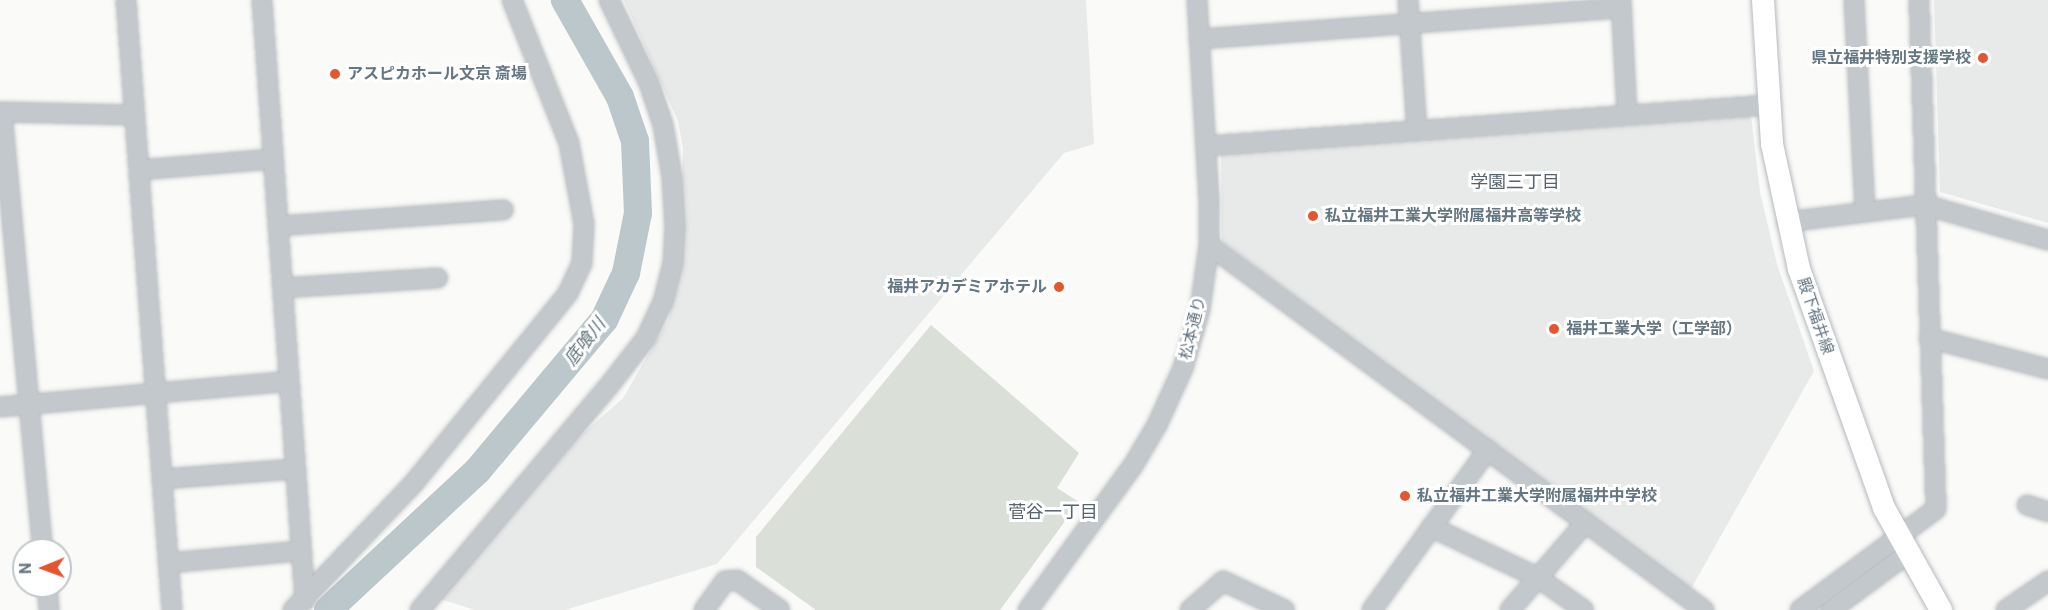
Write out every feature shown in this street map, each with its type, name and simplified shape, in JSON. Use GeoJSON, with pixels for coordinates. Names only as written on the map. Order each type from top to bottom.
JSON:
{"type":"FeatureCollection","features":[{"type":"Feature","properties":{"kind":"main road","name":"殿下福井線"},"geometry":{"type":"LineString","coordinates":[[1764,0],[1768,105],[1786,222],[1799,269],[1858,443],[1902,546],[1941,610]]}},
{"type":"Feature","properties":{"kind":"street"},"geometry":{"type":"LineString","coordinates":[[126,0],[172,610]]}},
{"type":"Feature","properties":{"kind":"street"},"geometry":{"type":"LineString","coordinates":[[262,0],[296,469],[301,551],[299,605]]}},
{"type":"Feature","properties":{"kind":"street"},"geometry":{"type":"LineString","coordinates":[[299,605],[413,484],[568,293],[582,263],[584,224],[569,143],[512,0]]}},
{"type":"Feature","properties":{"kind":"street"},"geometry":{"type":"LineString","coordinates":[[420,610],[608,387],[646,338],[663,302],[673,263],[675,228],[670,166],[663,125],[649,83],[609,0]]}},
{"type":"Feature","properties":{"kind":"street","name":"松本通り"},"geometry":{"type":"LineString","coordinates":[[1028,610],[1134,464],[1164,410],[1182,368],[1200,309],[1209,245],[1206,146],[1197,0]]}},
{"type":"Feature","properties":{"kind":"street"},"geometry":{"type":"LineString","coordinates":[[1408,0],[1418,131]]}},
{"type":"Feature","properties":{"kind":"street"},"geometry":{"type":"LineString","coordinates":[[1854,0],[1864,212]]}},
{"type":"Feature","properties":{"kind":"street"},"geometry":{"type":"LineString","coordinates":[[1831,610],[1902,546],[1936,509],[1924,205],[1919,0]]}},
{"type":"Feature","properties":{"kind":"street"},"geometry":{"type":"LineString","coordinates":[[1199,39],[1621,4],[1627,116]]}},
{"type":"Feature","properties":{"kind":"street"},"geometry":{"type":"LineString","coordinates":[[1206,146],[1768,105]]}},
{"type":"Feature","properties":{"kind":"street"},"geometry":{"type":"LineString","coordinates":[[42,538],[1,112],[135,115]]}},
{"type":"Feature","properties":{"kind":"street"},"geometry":{"type":"LineString","coordinates":[[139,170],[273,159]]}},
{"type":"Feature","properties":{"kind":"street"},"geometry":{"type":"LineString","coordinates":[[1786,222],[1924,205],[2048,240]]}},
{"type":"Feature","properties":{"kind":"street"},"geometry":{"type":"LineString","coordinates":[[278,226],[503,210]]}},
{"type":"Feature","properties":{"kind":"street"},"geometry":{"type":"LineString","coordinates":[[1209,245],[1704,610]]}},
{"type":"Feature","properties":{"kind":"street"},"geometry":{"type":"LineString","coordinates":[[283,288],[438,278]]}},
{"type":"Feature","properties":{"kind":"street"},"geometry":{"type":"LineString","coordinates":[[1929,338],[2048,369]]}},
{"type":"Feature","properties":{"kind":"street"},"geometry":{"type":"LineString","coordinates":[[0,407],[289,381]]}},
{"type":"Feature","properties":{"kind":"street"},"geometry":{"type":"LineString","coordinates":[[1380,608],[1431,527],[1488,450]]}},
{"type":"Feature","properties":{"kind":"street"},"geometry":{"type":"LineString","coordinates":[[162,479],[296,469]]}},
{"type":"Feature","properties":{"kind":"street"},"geometry":{"type":"LineString","coordinates":[[2027,505],[2048,512]]}},
{"type":"Feature","properties":{"kind":"street"},"geometry":{"type":"LineString","coordinates":[[1510,610],[1586,522]]}},
{"type":"Feature","properties":{"kind":"street"},"geometry":{"type":"LineString","coordinates":[[1431,527],[1537,577],[1584,610]]}},
{"type":"Feature","properties":{"kind":"street"},"geometry":{"type":"LineString","coordinates":[[1800,610],[1902,546]]}},
{"type":"Feature","properties":{"kind":"street"},"geometry":{"type":"LineString","coordinates":[[168,563],[301,551]]}},
{"type":"Feature","properties":{"kind":"street"},"geometry":{"type":"LineString","coordinates":[[704,610],[725,581],[737,580],[780,610]]}},
{"type":"Feature","properties":{"kind":"street"},"geometry":{"type":"LineString","coordinates":[[1190,610],[1223,581],[1285,610]]}},
{"type":"Feature","properties":{"kind":"street"},"geometry":{"type":"LineString","coordinates":[[2006,610],[2048,581]]}},
{"type":"Feature","properties":{"kind":"shaded area"},"geometry":{"type":"Polygon","coordinates":[[[624,0],[1086,0],[1094,144],[1064,153],[717,564],[565,610],[475,610],[440,599],[577,439],[623,398],[669,319],[681,224],[683,148],[678,121],[624,0]]]}},
{"type":"Feature","properties":{"kind":"shaded area"},"geometry":{"type":"Polygon","coordinates":[[[1934,0],[2048,0],[2048,223],[1940,192],[1934,0]]]}},
{"type":"Feature","properties":{"kind":"shaded area"},"geometry":{"type":"Polygon","coordinates":[[[1751,116],[1760,192],[1777,264],[1814,371],[1692,587],[1684,589],[1222,241],[1221,154],[1751,116]]]}},
{"type":"Feature","properties":{"kind":"shaded area"},"geometry":{"type":"Polygon","coordinates":[[[931,325],[1079,453],[1057,488],[1079,502],[1000,610],[816,610],[756,567],[756,537],[931,325]]]}},
{"type":"Feature","properties":{"kind":"waterway","name":"底喰川"},"geometry":{"type":"LineString","coordinates":[[328,610],[478,470],[604,320],[626,273],[638,213],[635,141],[620,97],[565,0]]}},
{"type":"Feature","properties":{"kind":"place","name":"県立福井特別支援学校"},"geometry":{"type":"Point","coordinates":[1983,58]}},
{"type":"Feature","properties":{"kind":"place","name":"アスピカホール文京 斎場"},"geometry":{"type":"Point","coordinates":[335,74]}},
{"type":"Feature","properties":{"kind":"place","name":"私立福井工業大学附属福井高等学校"},"geometry":{"type":"Point","coordinates":[1313,216]}},
{"type":"Feature","properties":{"kind":"place","name":"福井アカデミアホテル"},"geometry":{"type":"Point","coordinates":[1059,287]}},
{"type":"Feature","properties":{"kind":"place","name":"福井工業大学（工学部）"},"geometry":{"type":"Point","coordinates":[1554,329]}},
{"type":"Feature","properties":{"kind":"place","name":"私立福井工業大学附属福井中学校"},"geometry":{"type":"Point","coordinates":[1405,496]}},
{"type":"Feature","properties":{"kind":"district","name":"学園三丁目"},"geometry":{"type":"Point","coordinates":[1515,182]}},
{"type":"Feature","properties":{"kind":"district","name":"菅谷一丁目"},"geometry":{"type":"Point","coordinates":[1053,512]}}]}
